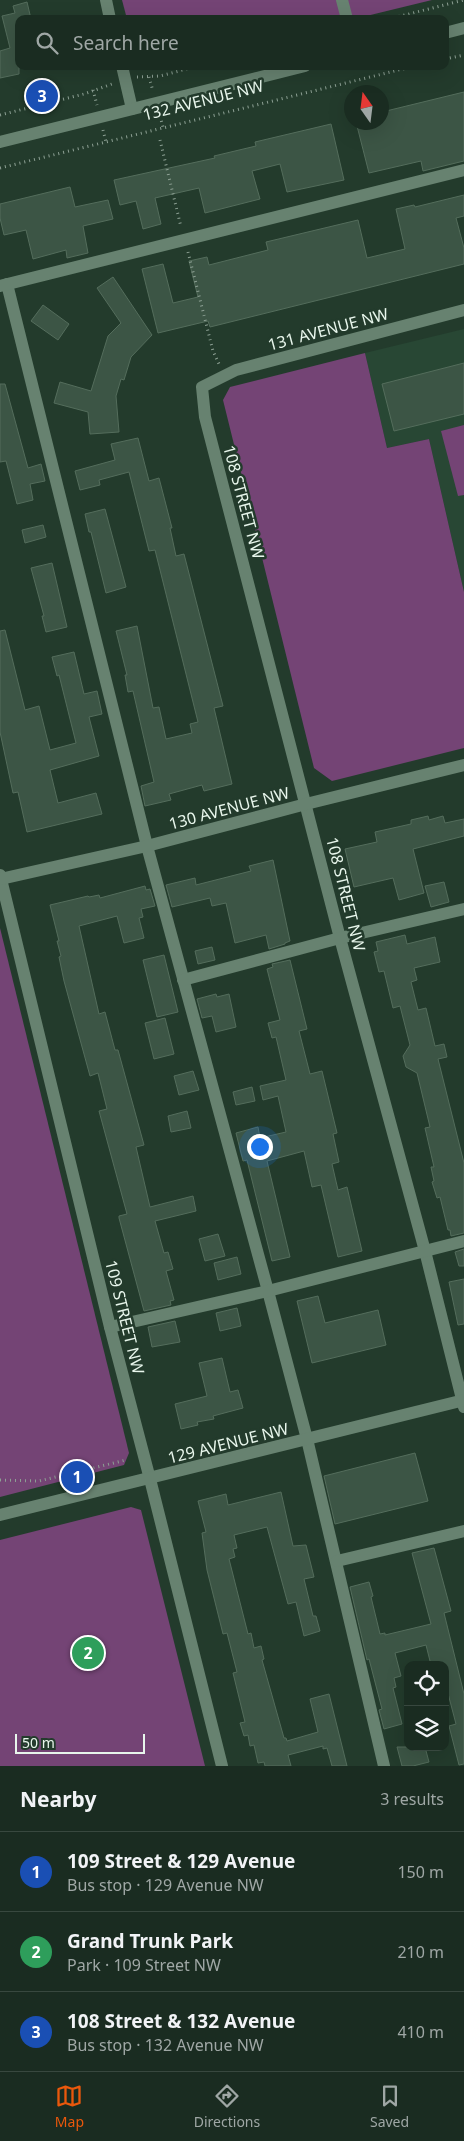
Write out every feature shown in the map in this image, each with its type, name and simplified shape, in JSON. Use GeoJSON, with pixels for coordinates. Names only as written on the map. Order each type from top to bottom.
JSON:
{"type":"FeatureCollection","features":[{"type":"Feature","properties":{"kind":"street"},"geometry":{"type":"LineString","coordinates":[[106,0],[109,15]]}},
{"type":"Feature","properties":{"kind":"street"},"geometry":{"type":"LineString","coordinates":[[342,0],[346,15]]}},
{"type":"Feature","properties":{"kind":"street"},"geometry":{"type":"LineString","coordinates":[[449,32],[464,28]]}},
{"type":"Feature","properties":{"kind":"street"},"geometry":{"type":"LineString","coordinates":[[123,70],[132,109]]}},
{"type":"Feature","properties":{"kind":"street","name":"132 AVENUE NW"},"geometry":{"type":"LineString","coordinates":[[0,142],[289,70]]}},
{"type":"Feature","properties":{"kind":"street"},"geometry":{"type":"LineString","coordinates":[[384,1766],[307,1439],[147,846],[3,285],[464,170]]}},
{"type":"Feature","properties":{"kind":"street","name":"131 AVENUE NW"},"geometry":{"type":"LineString","coordinates":[[202,387],[236,370],[464,310]]}},
{"type":"Feature","properties":{"kind":"street","name":"108 STREET NW"},"geometry":{"type":"LineString","coordinates":[[202,387],[205,417],[340,938],[426,1251],[463,1403]]}},
{"type":"Feature","properties":{"kind":"street","name":"130 AVENUE NW"},"geometry":{"type":"LineString","coordinates":[[0,877],[147,846],[464,765]]}},
{"type":"Feature","properties":{"kind":"street","name":"109 STREET NW"},"geometry":{"type":"LineString","coordinates":[[0,877],[110,1327],[222,1766]]}},
{"type":"Feature","properties":{"kind":"street"},"geometry":{"type":"LineString","coordinates":[[183,980],[340,938],[464,910]]}},
{"type":"Feature","properties":{"kind":"street"},"geometry":{"type":"LineString","coordinates":[[110,1327],[268,1291],[464,1241]]}},
{"type":"Feature","properties":{"kind":"street","name":"129 AVENUE NW"},"geometry":{"type":"LineString","coordinates":[[0,1515],[307,1439],[463,1403]]}},
{"type":"Feature","properties":{"kind":"street"},"geometry":{"type":"LineString","coordinates":[[337,1561],[464,1531]]}},
{"type":"Feature","properties":{"kind":"path"},"geometry":{"type":"LineString","coordinates":[[404,15],[464,0]]}},
{"type":"Feature","properties":{"kind":"path"},"geometry":{"type":"LineString","coordinates":[[449,58],[464,55]]}},
{"type":"Feature","properties":{"kind":"path","name":"132 AVENUE NW"},"geometry":{"type":"LineString","coordinates":[[0,115],[84,94],[125,80],[181,70]]}},
{"type":"Feature","properties":{"kind":"path","name":"132 AVENUE NW"},"geometry":{"type":"LineString","coordinates":[[0,168],[398,70]]}},
{"type":"Feature","properties":{"kind":"path"},"geometry":{"type":"LineString","coordinates":[[150,77],[154,94]]}},
{"type":"Feature","properties":{"kind":"path"},"geometry":{"type":"LineString","coordinates":[[93,90],[97,107]]}},
{"type":"Feature","properties":{"kind":"path"},"geometry":{"type":"LineString","coordinates":[[159,112],[163,127]]}},
{"type":"Feature","properties":{"kind":"path"},"geometry":{"type":"LineString","coordinates":[[103,129],[106,142]]}},
{"type":"Feature","properties":{"kind":"path"},"geometry":{"type":"LineString","coordinates":[[160,140],[213,351],[224,376]]}},
{"type":"Feature","properties":{"kind":"path"},"geometry":{"type":"LineString","coordinates":[[0,1480],[39,1481],[126,1460]]}},
{"type":"Feature","properties":{"kind":"shaded area"},"geometry":{"type":"Polygon","coordinates":[[[122,0],[432,0],[370,15],[126,15],[122,0]]]}},
{"type":"Feature","properties":{"kind":"shaded area"},"geometry":{"type":"Polygon","coordinates":[[[464,329],[464,592],[429,439],[387,448],[365,353],[464,329]]]}},
{"type":"Feature","properties":{"kind":"shaded area"},"geometry":{"type":"Polygon","coordinates":[[[365,353],[387,448],[429,439],[464,592],[464,748],[332,781],[314,768],[223,400],[230,387],[365,353]]]}},
{"type":"Feature","properties":{"kind":"shaded area"},"geometry":{"type":"Polygon","coordinates":[[[464,425],[464,495],[458,496],[441,431],[464,425]]]}},
{"type":"Feature","properties":{"kind":"shaded area"},"geometry":{"type":"Polygon","coordinates":[[[0,928],[129,1453],[124,1465],[0,1497],[0,928]]]}},
{"type":"Feature","properties":{"kind":"shaded area"},"geometry":{"type":"Polygon","coordinates":[[[131,1507],[141,1510],[205,1766],[0,1766],[0,1540],[131,1507]]]}},
{"type":"Feature","properties":{"kind":"building"},"geometry":{"type":"Polygon","coordinates":[[[27,2],[30,15],[15,15],[15,70],[19,70],[19,74],[0,78],[0,51],[10,48],[2,16],[15,13],[13,6],[27,2]]]}},
{"type":"Feature","properties":{"kind":"building"},"geometry":{"type":"Polygon","coordinates":[[[464,92],[464,161],[423,171],[421,161],[369,173],[358,130],[389,130],[389,110],[464,92]]]}},
{"type":"Feature","properties":{"kind":"building"},"geometry":{"type":"Polygon","coordinates":[[[331,124],[344,180],[287,192],[280,164],[252,171],[260,199],[205,213],[199,188],[155,198],[161,224],[143,229],[136,201],[120,205],[114,180],[215,158],[214,156],[256,146],[255,142],[331,124]]]}},
{"type":"Feature","properties":{"kind":"building"},"geometry":{"type":"Polygon","coordinates":[[[70,187],[75,207],[108,200],[113,219],[83,226],[88,253],[67,258],[66,250],[33,259],[26,230],[4,235],[0,218],[0,204],[70,187]]]}},
{"type":"Feature","properties":{"kind":"building"},"geometry":{"type":"Polygon","coordinates":[[[464,195],[464,216],[456,218],[464,248],[464,264],[210,327],[208,321],[158,333],[142,269],[163,264],[173,303],[198,297],[189,261],[207,257],[209,265],[268,250],[266,242],[358,220],[367,258],[405,249],[396,209],[414,205],[415,207],[464,195]]]}},
{"type":"Feature","properties":{"kind":"building"},"geometry":{"type":"Polygon","coordinates":[[[113,277],[152,335],[131,357],[124,380],[121,379],[116,396],[119,432],[90,434],[88,412],[54,403],[60,382],[91,391],[108,336],[121,323],[97,288],[113,277]]]}},
{"type":"Feature","properties":{"kind":"building"},"geometry":{"type":"Polygon","coordinates":[[[43,305],[69,324],[58,340],[31,321],[43,305]]]}},
{"type":"Feature","properties":{"kind":"building"},"geometry":{"type":"Polygon","coordinates":[[[464,363],[464,414],[394,431],[382,384],[464,363]]]}},
{"type":"Feature","properties":{"kind":"building"},"geometry":{"type":"Polygon","coordinates":[[[0,384],[5,384],[28,468],[41,464],[45,481],[30,484],[33,500],[17,504],[6,461],[0,462],[0,384]]]}},
{"type":"Feature","properties":{"kind":"building"},"geometry":{"type":"Polygon","coordinates":[[[138,438],[149,481],[159,478],[172,528],[170,528],[176,556],[184,554],[223,706],[214,708],[232,784],[204,791],[202,785],[169,794],[171,800],[145,806],[141,786],[154,782],[133,691],[128,692],[125,675],[127,675],[116,631],[137,626],[153,708],[159,707],[166,739],[192,733],[190,724],[198,722],[155,550],[149,551],[129,472],[99,480],[100,485],[80,490],[75,471],[115,460],[111,444],[138,438]]]}},
{"type":"Feature","properties":{"kind":"building"},"geometry":{"type":"Polygon","coordinates":[[[105,509],[126,587],[106,593],[85,514],[105,509]]]}},
{"type":"Feature","properties":{"kind":"building"},"geometry":{"type":"Polygon","coordinates":[[[43,525],[46,537],[25,543],[22,530],[43,525]]]}},
{"type":"Feature","properties":{"kind":"building"},"geometry":{"type":"Polygon","coordinates":[[[52,563],[67,627],[46,632],[42,616],[44,616],[31,568],[52,563]]]}},
{"type":"Feature","properties":{"kind":"building"},"geometry":{"type":"Polygon","coordinates":[[[5,630],[25,710],[39,706],[50,750],[76,743],[59,675],[57,676],[52,657],[74,652],[84,694],[97,691],[102,714],[89,717],[99,756],[50,770],[58,803],[96,793],[102,814],[27,832],[18,792],[13,793],[0,732],[0,631],[5,630]]]}},
{"type":"Feature","properties":{"kind":"building"},"geometry":{"type":"Polygon","coordinates":[[[428,816],[429,820],[443,816],[445,823],[464,819],[464,836],[413,849],[424,893],[399,900],[393,878],[354,887],[345,849],[377,842],[375,832],[411,824],[411,820],[428,816]]]}},
{"type":"Feature","properties":{"kind":"building"},"geometry":{"type":"Polygon","coordinates":[[[273,860],[290,941],[285,944],[269,949],[266,935],[235,943],[226,903],[212,906],[210,898],[172,907],[166,885],[195,878],[196,885],[251,871],[249,866],[273,860]]]}},
{"type":"Feature","properties":{"kind":"building"},"geometry":{"type":"Polygon","coordinates":[[[444,882],[449,902],[431,907],[425,886],[444,882]]]}},
{"type":"Feature","properties":{"kind":"building"},"geometry":{"type":"Polygon","coordinates":[[[145,886],[146,890],[150,889],[155,906],[141,909],[143,917],[139,918],[144,938],[124,943],[117,916],[79,926],[99,1014],[105,1012],[115,1050],[118,1050],[144,1145],[136,1147],[150,1207],[193,1196],[196,1211],[155,1221],[164,1253],[168,1252],[173,1269],[166,1271],[174,1300],[170,1301],[171,1305],[144,1311],[119,1218],[119,1216],[127,1214],[99,1111],[107,1109],[98,1073],[90,1076],[64,981],[57,941],[59,941],[50,905],[88,896],[99,895],[100,898],[145,886]]]}},
{"type":"Feature","properties":{"kind":"building"},"geometry":{"type":"Polygon","coordinates":[[[405,935],[407,944],[435,937],[440,962],[414,968],[417,980],[411,982],[418,1010],[426,1008],[435,1046],[444,1044],[447,1057],[438,1059],[464,1163],[464,1233],[451,1236],[440,1197],[437,1198],[432,1182],[434,1181],[431,1167],[434,1167],[425,1128],[430,1127],[417,1073],[406,1067],[403,1056],[410,1045],[400,1006],[393,1008],[384,971],[379,972],[374,952],[378,951],[376,942],[405,935]]]}},
{"type":"Feature","properties":{"kind":"building"},"geometry":{"type":"Polygon","coordinates":[[[212,947],[215,960],[198,964],[195,951],[212,947]]]}},
{"type":"Feature","properties":{"kind":"building"},"geometry":{"type":"Polygon","coordinates":[[[164,955],[178,1012],[157,1017],[143,960],[164,955]]]}},
{"type":"Feature","properties":{"kind":"building"},"geometry":{"type":"Polygon","coordinates":[[[290,960],[307,1029],[299,1031],[310,1074],[322,1071],[337,1133],[333,1134],[339,1162],[332,1164],[338,1190],[347,1187],[362,1251],[338,1257],[321,1185],[312,1187],[304,1151],[267,1161],[290,1257],[272,1261],[247,1160],[243,1161],[236,1133],[258,1127],[260,1138],[286,1132],[278,1096],[263,1100],[260,1086],[286,1080],[276,1037],[272,1038],[268,1023],[280,1020],[267,969],[273,967],[272,964],[290,960]]]}},
{"type":"Feature","properties":{"kind":"building"},"geometry":{"type":"Polygon","coordinates":[[[216,994],[217,997],[229,994],[236,1027],[216,1032],[212,1016],[202,1018],[197,999],[216,994]]]}},
{"type":"Feature","properties":{"kind":"building"},"geometry":{"type":"Polygon","coordinates":[[[165,1018],[174,1054],[154,1059],[145,1023],[165,1018]]]}},
{"type":"Feature","properties":{"kind":"building"},"geometry":{"type":"Polygon","coordinates":[[[193,1071],[199,1090],[179,1095],[174,1076],[193,1071]]]}},
{"type":"Feature","properties":{"kind":"building"},"geometry":{"type":"Polygon","coordinates":[[[252,1087],[255,1101],[236,1105],[233,1092],[252,1087]]]}},
{"type":"Feature","properties":{"kind":"building"},"geometry":{"type":"Polygon","coordinates":[[[187,1111],[191,1128],[171,1132],[168,1116],[187,1111]]]}},
{"type":"Feature","properties":{"kind":"building"},"geometry":{"type":"Polygon","coordinates":[[[218,1234],[225,1256],[205,1261],[199,1239],[218,1234]]]}},
{"type":"Feature","properties":{"kind":"building"},"geometry":{"type":"Polygon","coordinates":[[[464,1249],[464,1266],[459,1266],[455,1252],[464,1249]]]}},
{"type":"Feature","properties":{"kind":"building"},"geometry":{"type":"Polygon","coordinates":[[[237,1257],[241,1274],[218,1280],[214,1263],[237,1257]]]}},
{"type":"Feature","properties":{"kind":"building"},"geometry":{"type":"Polygon","coordinates":[[[464,1279],[464,1324],[458,1325],[449,1282],[464,1279]]]}},
{"type":"Feature","properties":{"kind":"building"},"geometry":{"type":"Polygon","coordinates":[[[318,1296],[325,1323],[378,1310],[386,1345],[312,1363],[297,1301],[318,1296]]]}},
{"type":"Feature","properties":{"kind":"building"},"geometry":{"type":"Polygon","coordinates":[[[237,1308],[241,1326],[220,1331],[216,1313],[237,1308]]]}},
{"type":"Feature","properties":{"kind":"building"},"geometry":{"type":"Polygon","coordinates":[[[175,1321],[180,1342],[152,1347],[148,1327],[175,1321]]]}},
{"type":"Feature","properties":{"kind":"building"},"geometry":{"type":"Polygon","coordinates":[[[222,1358],[230,1392],[238,1390],[243,1408],[213,1416],[214,1419],[197,1422],[198,1425],[181,1429],[175,1404],[207,1396],[199,1363],[222,1358]]]}},
{"type":"Feature","properties":{"kind":"building"},"geometry":{"type":"Polygon","coordinates":[[[415,1453],[428,1501],[335,1524],[324,1476],[415,1453]]]}},
{"type":"Feature","properties":{"kind":"building"},"geometry":{"type":"Polygon","coordinates":[[[281,1492],[293,1546],[306,1545],[314,1577],[304,1579],[313,1616],[316,1616],[320,1631],[304,1636],[296,1602],[288,1604],[267,1527],[234,1535],[237,1548],[233,1549],[235,1557],[229,1559],[248,1634],[251,1633],[254,1648],[261,1646],[264,1659],[262,1660],[284,1738],[287,1741],[318,1732],[310,1699],[329,1694],[347,1766],[332,1766],[327,1748],[323,1749],[323,1746],[288,1755],[291,1766],[265,1766],[264,1762],[258,1763],[254,1745],[250,1746],[248,1735],[244,1736],[240,1723],[245,1722],[233,1673],[237,1672],[227,1633],[223,1634],[207,1570],[202,1533],[206,1532],[198,1501],[226,1494],[228,1505],[281,1492]]]}},
{"type":"Feature","properties":{"kind":"building"},"geometry":{"type":"Polygon","coordinates":[[[434,1548],[451,1611],[444,1613],[464,1694],[464,1764],[459,1765],[449,1726],[456,1724],[449,1697],[449,1661],[430,1661],[426,1645],[395,1653],[401,1676],[394,1678],[396,1687],[393,1688],[402,1724],[384,1729],[379,1710],[382,1709],[369,1659],[367,1660],[350,1587],[369,1582],[380,1634],[385,1633],[385,1635],[431,1624],[412,1553],[434,1548]]]}},
{"type":"Feature","properties":{"kind":"building"},"geometry":{"type":"Polygon","coordinates":[[[397,1747],[404,1747],[404,1751],[426,1751],[429,1762],[413,1766],[402,1766],[397,1747]]]}},
{"type":"Feature","properties":{"kind":"place","name":"108 Street & 132 Avenue"},"geometry":{"type":"Point","coordinates":[42,96]}},
{"type":"Feature","properties":{"kind":"place","name":"109 Street & 129 Avenue"},"geometry":{"type":"Point","coordinates":[77,1477]}},
{"type":"Feature","properties":{"kind":"place","name":"Grand Trunk Park"},"geometry":{"type":"Point","coordinates":[88,1653]}}]}
